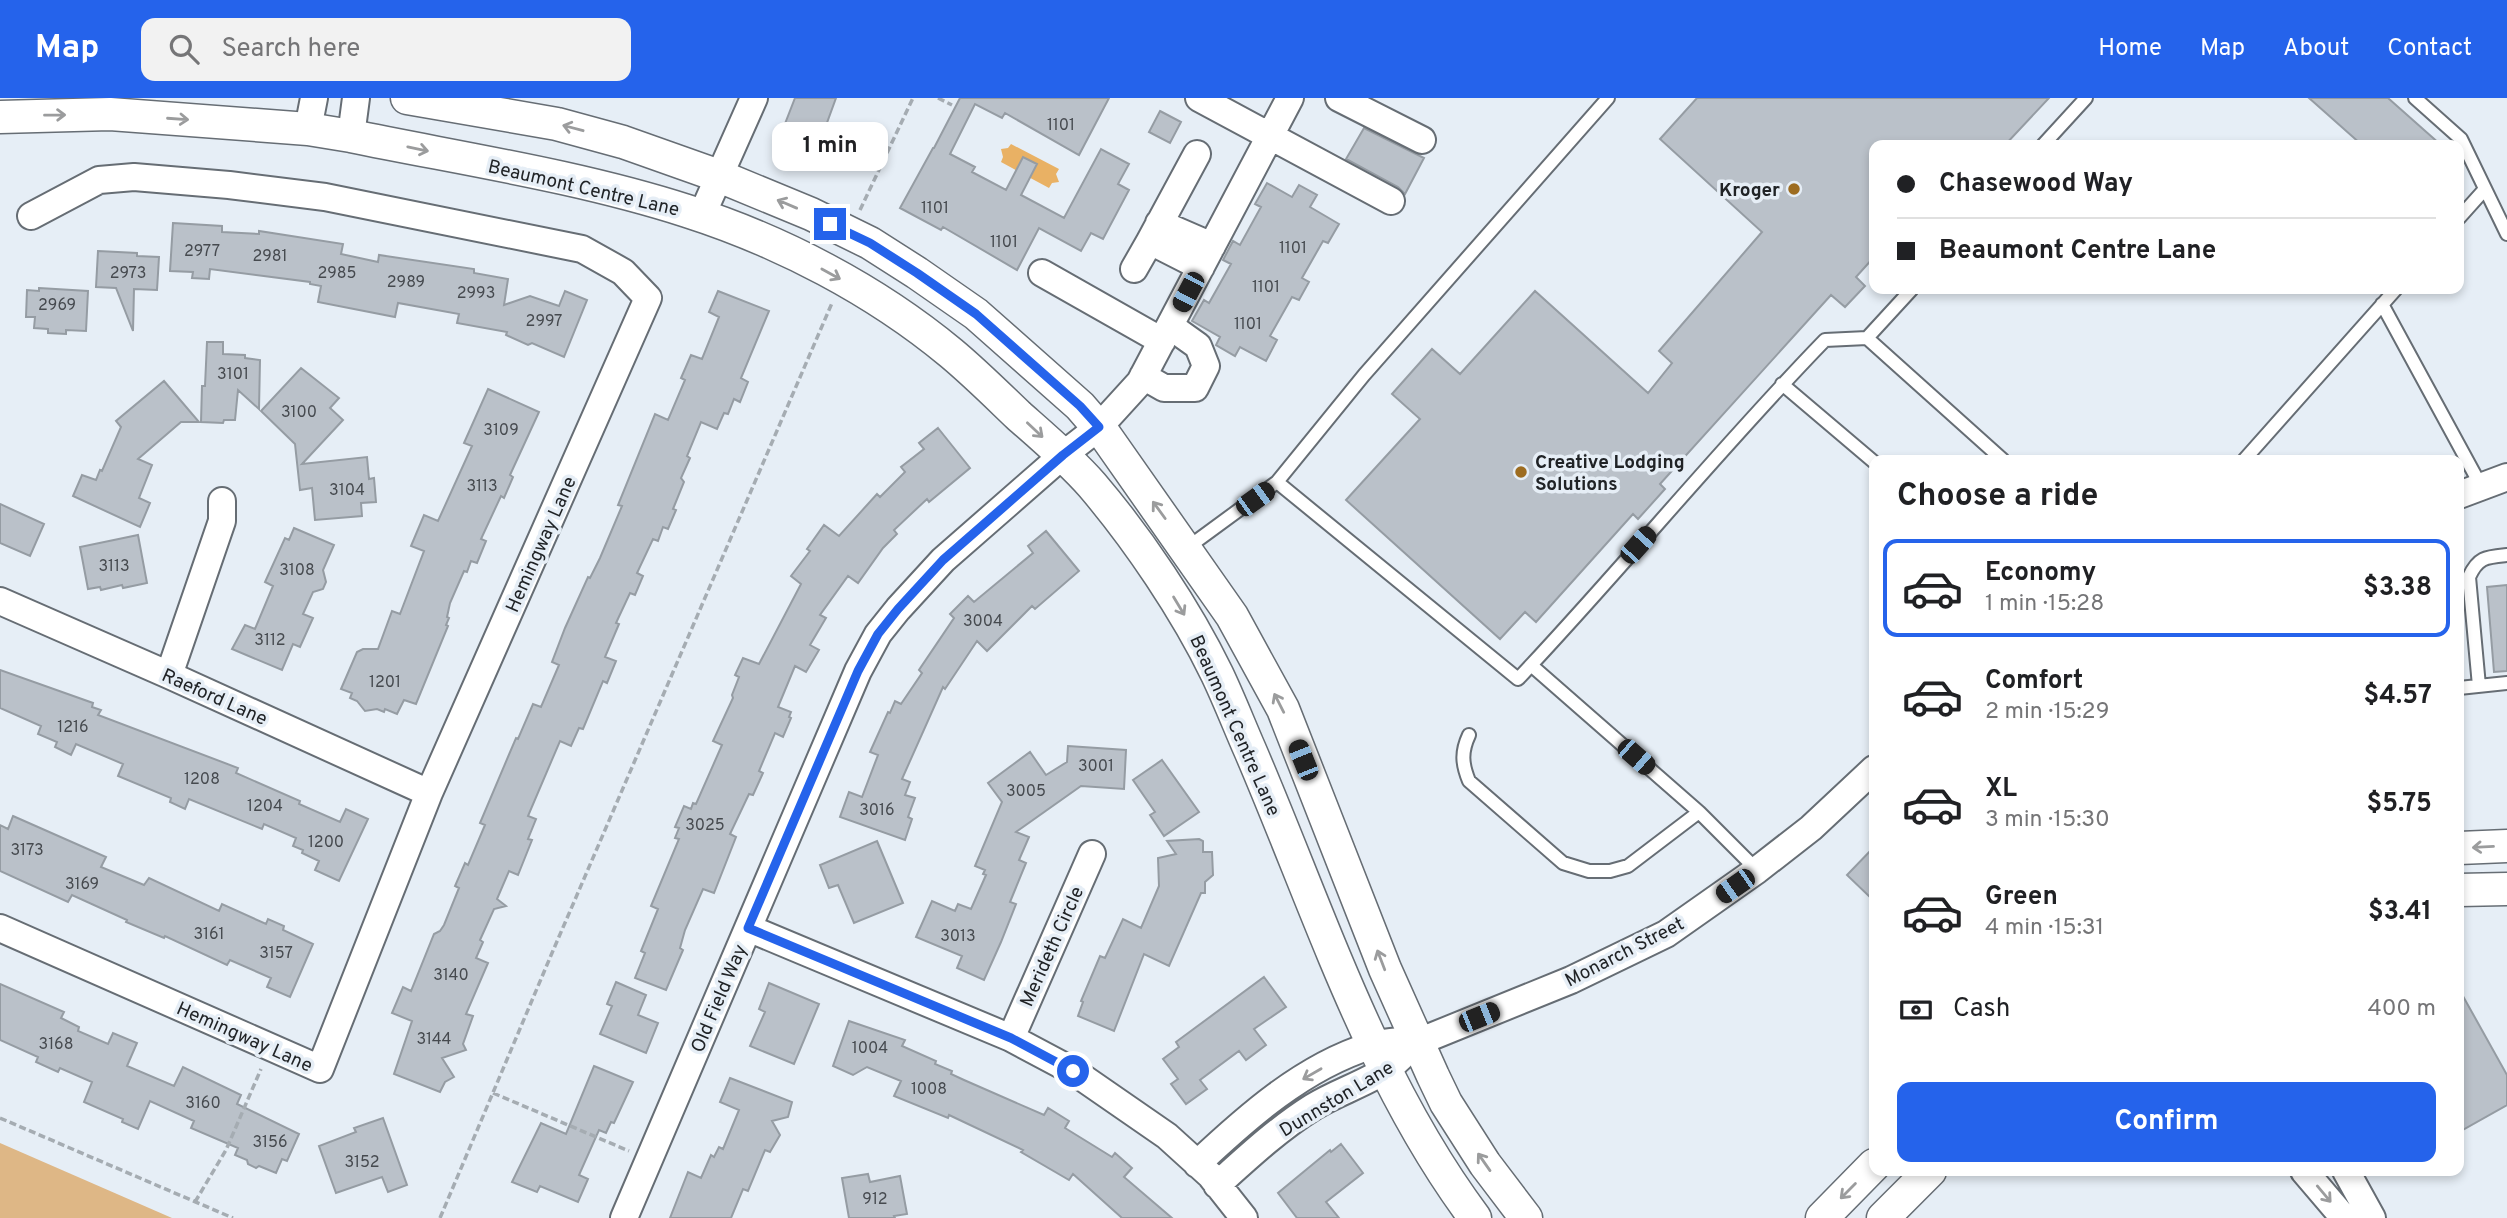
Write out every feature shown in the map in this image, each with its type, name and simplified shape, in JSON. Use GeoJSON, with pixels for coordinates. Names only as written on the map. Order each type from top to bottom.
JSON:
{"type":"FeatureCollection","features":[{"type":"Feature","properties":{"kind":"street"},"geometry":{"type":"LineString","coordinates":[[308,129],[314,98]]}},
{"type":"Feature","properties":{"kind":"street"},"geometry":{"type":"LineString","coordinates":[[351,136],[356,98]]}},
{"type":"Feature","properties":{"kind":"street"},"geometry":{"type":"LineString","coordinates":[[407,98],[557,124],[623,142],[719,176],[811,214],[870,243],[976,314],[1080,406],[1099,427],[1232,616],[1283,709],[1385,969],[1446,1103],[1485,1164],[1526,1218]]}},
{"type":"Feature","properties":{"kind":"street"},"geometry":{"type":"LineString","coordinates":[[701,217],[754,98]]}},
{"type":"Feature","properties":{"kind":"street"},"geometry":{"type":"LineString","coordinates":[[1199,98],[1391,201]]}},
{"type":"Feature","properties":{"kind":"street"},"geometry":{"type":"LineString","coordinates":[[1042,273],[1166,334],[1198,346],[1206,366],[1195,388],[1164,388],[1143,376],[1166,334],[1290,98]]}},
{"type":"Feature","properties":{"kind":"street"},"geometry":{"type":"LineString","coordinates":[[1339,98],[1423,140]]}},
{"type":"Feature","properties":{"kind":"street","name":"Beaumont Centre Lane"},"geometry":{"type":"LineString","coordinates":[[0,117],[110,114],[308,129],[611,189],[701,217],[806,261],[905,319],[952,353],[1090,482],[1170,591],[1216,671],[1380,1058],[1438,1166],[1475,1218]]}},
{"type":"Feature","properties":{"kind":"street"},"geometry":{"type":"LineString","coordinates":[[1134,269],[1196,154]]}},
{"type":"Feature","properties":{"kind":"street","name":"Hemingway Lane"},"geometry":{"type":"LineString","coordinates":[[0,928],[320,1069],[429,793],[648,298],[623,272],[582,249],[325,197],[134,177],[99,180],[31,216]]}},
{"type":"Feature","properties":{"kind":"street"},"geometry":{"type":"LineString","coordinates":[[1154,232],[1206,257]]}},
{"type":"Feature","properties":{"kind":"street","name":"Old Field Way"},"geometry":{"type":"LineString","coordinates":[[624,1218],[858,671],[878,634],[943,560],[1099,427],[1143,376]]}},
{"type":"Feature","properties":{"kind":"street"},"geometry":{"type":"LineString","coordinates":[[2470,490],[2507,477]]}},
{"type":"Feature","properties":{"kind":"street"},"geometry":{"type":"LineString","coordinates":[[169,675],[222,521],[222,501]]}},
{"type":"Feature","properties":{"kind":"street","name":"Raeford Lane"},"geometry":{"type":"LineString","coordinates":[[0,601],[429,793]]}},
{"type":"Feature","properties":{"kind":"street","name":"Monarch Street"},"geometry":{"type":"LineString","coordinates":[[1417,1041],[1571,979],[1666,934],[1811,828],[1869,774]]}},
{"type":"Feature","properties":{"kind":"street"},"geometry":{"type":"LineString","coordinates":[[2464,848],[2507,846]]}},
{"type":"Feature","properties":{"kind":"street","name":"Merideth Circle"},"geometry":{"type":"LineString","coordinates":[[1011,1038],[1092,854]]}},
{"type":"Feature","properties":{"kind":"street"},"geometry":{"type":"LineString","coordinates":[[2464,890],[2507,889]]}},
{"type":"Feature","properties":{"kind":"street"},"geometry":{"type":"LineString","coordinates":[[748,928],[1011,1038],[1073,1071],[1167,1136],[1217,1185],[1244,1218]]}},
{"type":"Feature","properties":{"kind":"street","name":"Dunnston Lane"},"geometry":{"type":"LineString","coordinates":[[1217,1185],[1291,1122],[1380,1058],[1417,1041]]}},
{"type":"Feature","properties":{"kind":"street","name":"Dunnston Lane"},"geometry":{"type":"LineString","coordinates":[[1197,1164],[1272,1099],[1343,1055],[1380,1058]]}},
{"type":"Feature","properties":{"kind":"street"},"geometry":{"type":"LineString","coordinates":[[1822,1218],[1869,1170]]}},
{"type":"Feature","properties":{"kind":"street"},"geometry":{"type":"LineString","coordinates":[[1883,1218],[1925,1176]]}},
{"type":"Feature","properties":{"kind":"street"},"geometry":{"type":"LineString","coordinates":[[2308,1176],[2344,1218]]}},
{"type":"Feature","properties":{"kind":"street"},"geometry":{"type":"LineString","coordinates":[[2349,1176],[2372,1218]]}},
{"type":"Feature","properties":{"kind":"lane"},"geometry":{"type":"LineString","coordinates":[[1186,548],[1278,482],[1364,375],[1608,98]]}},
{"type":"Feature","properties":{"kind":"lane"},"geometry":{"type":"LineString","coordinates":[[2048,140],[2086,98]]}},
{"type":"Feature","properties":{"kind":"lane"},"geometry":{"type":"LineString","coordinates":[[2416,98],[2461,140]]}},
{"type":"Feature","properties":{"kind":"lane"},"geometry":{"type":"LineString","coordinates":[[2464,145],[2507,234]]}},
{"type":"Feature","properties":{"kind":"lane"},"geometry":{"type":"LineString","coordinates":[[2464,212],[2485,189]]}},
{"type":"Feature","properties":{"kind":"lane"},"geometry":{"type":"LineString","coordinates":[[1867,338],[1907,294]]}},
{"type":"Feature","properties":{"kind":"lane"},"geometry":{"type":"LineString","coordinates":[[2248,455],[2391,294]]}},
{"type":"Feature","properties":{"kind":"lane"},"geometry":{"type":"LineString","coordinates":[[2382,304],[2453,455]]}},
{"type":"Feature","properties":{"kind":"lane"},"geometry":{"type":"LineString","coordinates":[[1278,482],[1518,679],[1782,384],[1825,340],[1867,338],[1997,455]]}},
{"type":"Feature","properties":{"kind":"lane"},"geometry":{"type":"LineString","coordinates":[[1782,384],[1869,458]]}},
{"type":"Feature","properties":{"kind":"lane"},"geometry":{"type":"LineString","coordinates":[[2479,686],[2469,577],[2475,564],[2487,557],[2507,555]]}},
{"type":"Feature","properties":{"kind":"lane"},"geometry":{"type":"LineString","coordinates":[[1531,665],[1699,813],[1757,870]]}},
{"type":"Feature","properties":{"kind":"lane"},"geometry":{"type":"LineString","coordinates":[[2464,688],[2507,683]]}},
{"type":"Feature","properties":{"kind":"lane"},"geometry":{"type":"LineString","coordinates":[[1469,735],[1462,749],[1463,767],[1469,781],[1563,863],[1589,871],[1610,871],[1628,866],[1699,813]]}},
{"type":"Feature","properties":{"kind":"path"},"geometry":{"type":"LineString","coordinates":[[859,211],[913,98]]}},
{"type":"Feature","properties":{"kind":"path"},"geometry":{"type":"LineString","coordinates":[[938,98],[952,104]]}},
{"type":"Feature","properties":{"kind":"path"},"geometry":{"type":"LineString","coordinates":[[440,1218],[749,491],[832,303]]}},
{"type":"Feature","properties":{"kind":"path"},"geometry":{"type":"LineString","coordinates":[[195,1202],[226,1150],[272,1048]]}},
{"type":"Feature","properties":{"kind":"path"},"geometry":{"type":"LineString","coordinates":[[493,1093],[649,1160]]}},
{"type":"Feature","properties":{"kind":"path"},"geometry":{"type":"LineString","coordinates":[[0,1118],[233,1218]]}},
{"type":"Feature","properties":{"kind":"shaded area"},"geometry":{"type":"Polygon","coordinates":[[[1011,144],[1059,169],[1056,174],[1059,182],[1052,183],[1049,188],[1001,162],[1001,149],[1008,148],[1011,144]]]}},
{"type":"Feature","properties":{"kind":"shaded area"},"geometry":{"type":"Polygon","coordinates":[[[0,1143],[172,1218],[0,1218],[0,1143]]]}},
{"type":"Feature","properties":{"kind":"building"},"geometry":{"type":"Polygon","coordinates":[[[795,98],[836,98],[812,164],[778,151],[785,135],[781,134],[795,98]]]}},
{"type":"Feature","properties":{"kind":"building"},"geometry":{"type":"Polygon","coordinates":[[[960,98],[1109,98],[1079,155],[1005,113],[1002,118],[975,104],[950,154],[975,167],[972,172],[1006,190],[1023,157],[1037,164],[1021,195],[1064,218],[1101,149],[1129,164],[1118,184],[1129,190],[1103,239],[1091,233],[1081,251],[1039,228],[1017,270],[943,227],[941,230],[900,208],[960,98]]]}},
{"type":"Feature","properties":{"kind":"building"},"geometry":{"type":"Polygon","coordinates":[[[1697,98],[2049,98],[2010,140],[1869,140],[1869,263],[1856,277],[1865,286],[1845,307],[1831,295],[1660,484],[1665,489],[1638,519],[1633,514],[1536,622],[1525,612],[1500,639],[1346,500],[1420,419],[1392,394],[1432,349],[1460,374],[1535,291],[1648,393],[1672,363],[1659,351],[1762,232],[1660,139],[1697,98]]]}},
{"type":"Feature","properties":{"kind":"building"},"geometry":{"type":"Polygon","coordinates":[[[2309,98],[2388,98],[2435,140],[2356,140],[2309,98]]]}},
{"type":"Feature","properties":{"kind":"building"},"geometry":{"type":"Polygon","coordinates":[[[1160,111],[1181,122],[1170,143],[1149,132],[1160,111]]]}},
{"type":"Feature","properties":{"kind":"building"},"geometry":{"type":"Polygon","coordinates":[[[1364,128],[1424,158],[1405,194],[1398,187],[1346,159],[1364,128]]]}},
{"type":"Feature","properties":{"kind":"building"},"geometry":{"type":"Polygon","coordinates":[[[1267,183],[1292,197],[1299,185],[1317,195],[1310,207],[1339,224],[1328,243],[1323,241],[1302,278],[1309,282],[1299,300],[1292,297],[1270,336],[1277,340],[1266,361],[1240,347],[1235,356],[1216,345],[1220,337],[1192,321],[1204,300],[1209,303],[1231,264],[1223,260],[1233,241],[1240,245],[1261,207],[1255,204],[1267,183]]]}},
{"type":"Feature","properties":{"kind":"building"},"geometry":{"type":"Polygon","coordinates":[[[173,223],[222,226],[222,232],[259,234],[259,231],[343,244],[341,254],[378,262],[379,255],[474,269],[474,273],[508,279],[504,305],[530,296],[559,306],[565,291],[587,300],[564,357],[532,343],[528,345],[506,335],[507,332],[457,323],[459,314],[398,303],[395,317],[318,302],[321,286],[310,282],[210,269],[209,279],[192,278],[193,272],[170,271],[173,223]]]}},
{"type":"Feature","properties":{"kind":"building"},"geometry":{"type":"Polygon","coordinates":[[[98,251],[159,257],[157,290],[134,289],[133,331],[116,288],[96,287],[98,251]]]}},
{"type":"Feature","properties":{"kind":"building"},"geometry":{"type":"Polygon","coordinates":[[[39,288],[88,291],[86,331],[48,333],[48,329],[34,328],[35,317],[26,317],[27,290],[39,291],[39,288]]]}},
{"type":"Feature","properties":{"kind":"building"},"geometry":{"type":"Polygon","coordinates":[[[718,291],[769,311],[741,378],[748,382],[740,402],[734,399],[728,414],[724,413],[717,429],[701,422],[687,456],[690,458],[681,478],[684,482],[668,529],[663,527],[658,541],[653,539],[637,573],[643,576],[635,595],[630,593],[616,623],[619,624],[605,657],[616,661],[607,683],[603,681],[583,729],[579,728],[571,746],[560,741],[528,816],[536,819],[528,839],[532,840],[518,875],[509,871],[497,899],[506,906],[494,909],[480,940],[483,942],[476,958],[488,963],[466,1014],[473,1016],[463,1044],[466,1050],[442,1058],[454,1077],[445,1082],[440,1092],[394,1074],[412,1021],[392,1013],[403,987],[411,991],[434,934],[444,925],[459,888],[455,886],[465,863],[468,865],[485,825],[480,823],[516,738],[518,739],[533,704],[541,707],[559,665],[552,662],[565,628],[622,506],[618,505],[655,414],[668,420],[685,380],[681,378],[691,355],[702,359],[719,317],[709,312],[718,291]]]}},
{"type":"Feature","properties":{"kind":"building"},"geometry":{"type":"Polygon","coordinates":[[[207,342],[223,342],[223,354],[245,355],[245,358],[260,360],[259,409],[238,390],[235,420],[224,420],[223,423],[201,422],[207,342]]]}},
{"type":"Feature","properties":{"kind":"building"},"geometry":{"type":"Polygon","coordinates":[[[301,368],[339,398],[330,408],[343,420],[302,464],[367,457],[369,479],[374,478],[376,502],[361,503],[362,516],[315,520],[312,488],[300,490],[295,444],[261,411],[301,368]]]}},
{"type":"Feature","properties":{"kind":"building"},"geometry":{"type":"Polygon","coordinates":[[[164,381],[199,422],[181,422],[138,459],[152,465],[139,498],[150,503],[140,527],[73,496],[82,475],[96,480],[100,470],[102,471],[121,427],[116,421],[164,381]]]}},
{"type":"Feature","properties":{"kind":"building"},"geometry":{"type":"Polygon","coordinates":[[[488,389],[539,412],[510,475],[513,477],[504,498],[501,496],[481,539],[486,541],[477,563],[471,561],[467,572],[464,571],[450,603],[448,626],[416,704],[404,700],[397,714],[385,709],[384,712],[377,709],[365,711],[357,701],[350,698],[352,693],[341,689],[357,652],[363,649],[378,649],[392,611],[400,614],[424,551],[411,546],[424,515],[438,521],[472,446],[464,443],[488,389]]]}},
{"type":"Feature","properties":{"kind":"building"},"geometry":{"type":"Polygon","coordinates":[[[938,428],[970,468],[929,502],[927,499],[894,530],[897,534],[883,548],[858,583],[848,576],[820,615],[826,618],[810,645],[819,650],[806,672],[795,666],[778,707],[791,712],[791,718],[783,737],[775,733],[759,771],[763,773],[753,795],[749,794],[730,834],[736,837],[714,893],[703,889],[685,930],[680,948],[683,950],[666,990],[635,978],[645,953],[641,951],[658,909],[651,906],[679,839],[675,838],[679,828],[675,827],[684,806],[691,809],[693,803],[696,804],[722,745],[713,741],[733,698],[739,677],[735,675],[743,658],[759,664],[801,584],[791,576],[810,551],[807,549],[824,525],[839,536],[877,494],[880,497],[905,472],[901,467],[924,449],[919,443],[938,428]]]}},
{"type":"Feature","properties":{"kind":"building"},"geometry":{"type":"Polygon","coordinates":[[[0,504],[44,524],[30,556],[0,543],[0,504]]]}},
{"type":"Feature","properties":{"kind":"building"},"geometry":{"type":"Polygon","coordinates":[[[294,528],[334,545],[323,570],[326,582],[323,589],[313,592],[303,614],[313,618],[300,647],[293,644],[282,670],[232,649],[245,625],[255,629],[273,586],[265,582],[285,538],[289,540],[294,528]]]}},
{"type":"Feature","properties":{"kind":"building"},"geometry":{"type":"Polygon","coordinates":[[[1046,531],[1079,571],[1035,609],[1032,606],[987,651],[977,641],[945,689],[943,687],[902,779],[910,782],[905,795],[915,798],[908,817],[912,819],[905,840],[840,817],[849,792],[862,797],[878,755],[870,752],[888,712],[890,713],[895,701],[901,704],[922,673],[919,670],[954,618],[950,614],[968,596],[974,602],[1033,553],[1028,546],[1046,531]]]}},
{"type":"Feature","properties":{"kind":"building"},"geometry":{"type":"Polygon","coordinates":[[[138,535],[147,583],[123,588],[122,585],[101,590],[100,587],[88,589],[80,547],[138,535]]]}},
{"type":"Feature","properties":{"kind":"building"},"geometry":{"type":"Polygon","coordinates":[[[2507,585],[2507,671],[2494,672],[2487,587],[2507,585]]]}},
{"type":"Feature","properties":{"kind":"building"},"geometry":{"type":"Polygon","coordinates":[[[0,670],[93,703],[92,707],[101,710],[98,715],[238,768],[236,773],[340,822],[346,809],[368,819],[339,881],[315,870],[319,861],[293,846],[296,838],[264,824],[262,829],[189,799],[185,809],[170,802],[171,798],[118,776],[123,764],[76,744],[71,755],[55,747],[57,742],[38,734],[41,726],[0,708],[0,670]]]}},
{"type":"Feature","properties":{"kind":"building"},"geometry":{"type":"Polygon","coordinates":[[[1068,746],[1126,750],[1124,789],[1081,786],[1016,832],[1029,837],[1019,860],[1026,863],[1010,902],[1016,904],[984,980],[957,968],[962,956],[916,937],[932,901],[955,911],[958,904],[971,909],[986,875],[983,874],[985,870],[975,866],[1002,802],[988,783],[1030,752],[1046,775],[1067,762],[1068,746]]]}},
{"type":"Feature","properties":{"kind":"building"},"geometry":{"type":"Polygon","coordinates":[[[1162,760],[1199,812],[1164,836],[1150,815],[1155,812],[1133,780],[1162,760]]]}},
{"type":"Feature","properties":{"kind":"building"},"geometry":{"type":"Polygon","coordinates":[[[13,816],[106,857],[101,867],[144,885],[149,878],[219,911],[222,904],[266,924],[268,919],[284,926],[283,930],[313,944],[290,997],[267,987],[271,978],[230,960],[227,965],[165,936],[164,938],[126,922],[127,920],[72,895],[68,902],[0,871],[0,825],[8,829],[13,816]]]}},
{"type":"Feature","properties":{"kind":"building"},"geometry":{"type":"Polygon","coordinates":[[[877,841],[903,903],[854,923],[838,885],[829,888],[820,865],[877,841]]]}},
{"type":"Feature","properties":{"kind":"building"},"geometry":{"type":"Polygon","coordinates":[[[1167,841],[1203,841],[1203,852],[1212,852],[1213,875],[1205,882],[1205,893],[1201,893],[1169,966],[1144,954],[1114,1031],[1078,1016],[1083,1002],[1081,1001],[1100,956],[1105,958],[1123,919],[1141,928],[1159,886],[1158,858],[1176,854],[1167,841]]]}},
{"type":"Feature","properties":{"kind":"building"},"geometry":{"type":"Polygon","coordinates":[[[1869,852],[1869,896],[1847,875],[1869,852]]]}},
{"type":"Feature","properties":{"kind":"building"},"geometry":{"type":"Polygon","coordinates":[[[1264,977],[1286,1007],[1254,1029],[1266,1045],[1246,1060],[1239,1051],[1200,1080],[1207,1089],[1186,1104],[1171,1084],[1178,1079],[1163,1059],[1179,1047],[1176,1042],[1264,977]]]}},
{"type":"Feature","properties":{"kind":"building"},"geometry":{"type":"Polygon","coordinates":[[[616,982],[646,995],[638,1015],[658,1023],[646,1053],[600,1034],[612,1006],[607,1004],[616,982]]]}},
{"type":"Feature","properties":{"kind":"building"},"geometry":{"type":"Polygon","coordinates":[[[769,983],[819,1004],[794,1064],[750,1046],[765,1012],[759,1009],[769,983]]]}},
{"type":"Feature","properties":{"kind":"building"},"geometry":{"type":"Polygon","coordinates":[[[0,984],[64,1012],[61,1018],[79,1027],[78,1031],[108,1044],[113,1033],[137,1043],[127,1066],[174,1086],[183,1067],[241,1095],[237,1104],[299,1134],[287,1161],[282,1159],[276,1173],[259,1166],[256,1168],[235,1155],[238,1148],[191,1128],[194,1121],[150,1101],[138,1129],[122,1122],[123,1119],[84,1102],[92,1082],[60,1068],[58,1072],[36,1062],[38,1057],[0,1040],[0,984]]]}},
{"type":"Feature","properties":{"kind":"building"},"geometry":{"type":"Polygon","coordinates":[[[2464,998],[2507,1075],[2507,1105],[2464,1129],[2464,998]]]}},
{"type":"Feature","properties":{"kind":"building"},"geometry":{"type":"Polygon","coordinates":[[[849,1021],[905,1040],[902,1046],[936,1061],[935,1064],[952,1071],[951,1074],[1044,1115],[1048,1108],[1069,1121],[1065,1128],[1112,1157],[1115,1153],[1132,1168],[1124,1177],[1172,1218],[1122,1218],[1073,1174],[1069,1180],[1021,1152],[1023,1150],[949,1115],[948,1118],[894,1096],[901,1081],[867,1067],[853,1075],[833,1066],[849,1021]]]}},
{"type":"Feature","properties":{"kind":"building"},"geometry":{"type":"Polygon","coordinates":[[[594,1066],[633,1082],[614,1123],[611,1122],[606,1133],[599,1130],[579,1175],[588,1179],[578,1202],[540,1186],[537,1192],[512,1182],[541,1123],[566,1134],[594,1066]]]}},
{"type":"Feature","properties":{"kind":"building"},"geometry":{"type":"Polygon","coordinates":[[[730,1078],[792,1102],[788,1117],[772,1121],[780,1135],[770,1152],[765,1150],[748,1191],[743,1189],[731,1218],[670,1218],[688,1172],[701,1178],[711,1155],[714,1157],[719,1147],[723,1149],[739,1110],[720,1102],[730,1078]]]}},
{"type":"Feature","properties":{"kind":"building"},"geometry":{"type":"Polygon","coordinates":[[[383,1118],[407,1185],[388,1192],[382,1177],[336,1193],[319,1146],[356,1132],[354,1128],[383,1118]]]}},
{"type":"Feature","properties":{"kind":"building"},"geometry":{"type":"Polygon","coordinates":[[[1341,1144],[1363,1173],[1326,1202],[1339,1218],[1297,1218],[1278,1193],[1341,1144]]]}},
{"type":"Feature","properties":{"kind":"building"},"geometry":{"type":"Polygon","coordinates":[[[868,1174],[870,1182],[900,1176],[907,1214],[894,1216],[895,1218],[849,1218],[842,1178],[868,1174]]]}},
{"type":"Feature","properties":{"kind":"place","name":"Kroger"},"geometry":{"type":"Point","coordinates":[1794,189]}},
{"type":"Feature","properties":{"kind":"place","name":"Creative Lodging Solutions"},"geometry":{"type":"Point","coordinates":[1521,472]}},
{"type":"Feature","properties":{"kind":"route"},"geometry":{"type":"LineString","coordinates":[[830,224],[870,243],[976,314],[1080,406],[1099,427],[943,560],[878,634],[858,671],[748,928],[1011,1038],[1073,1071]]}}]}
